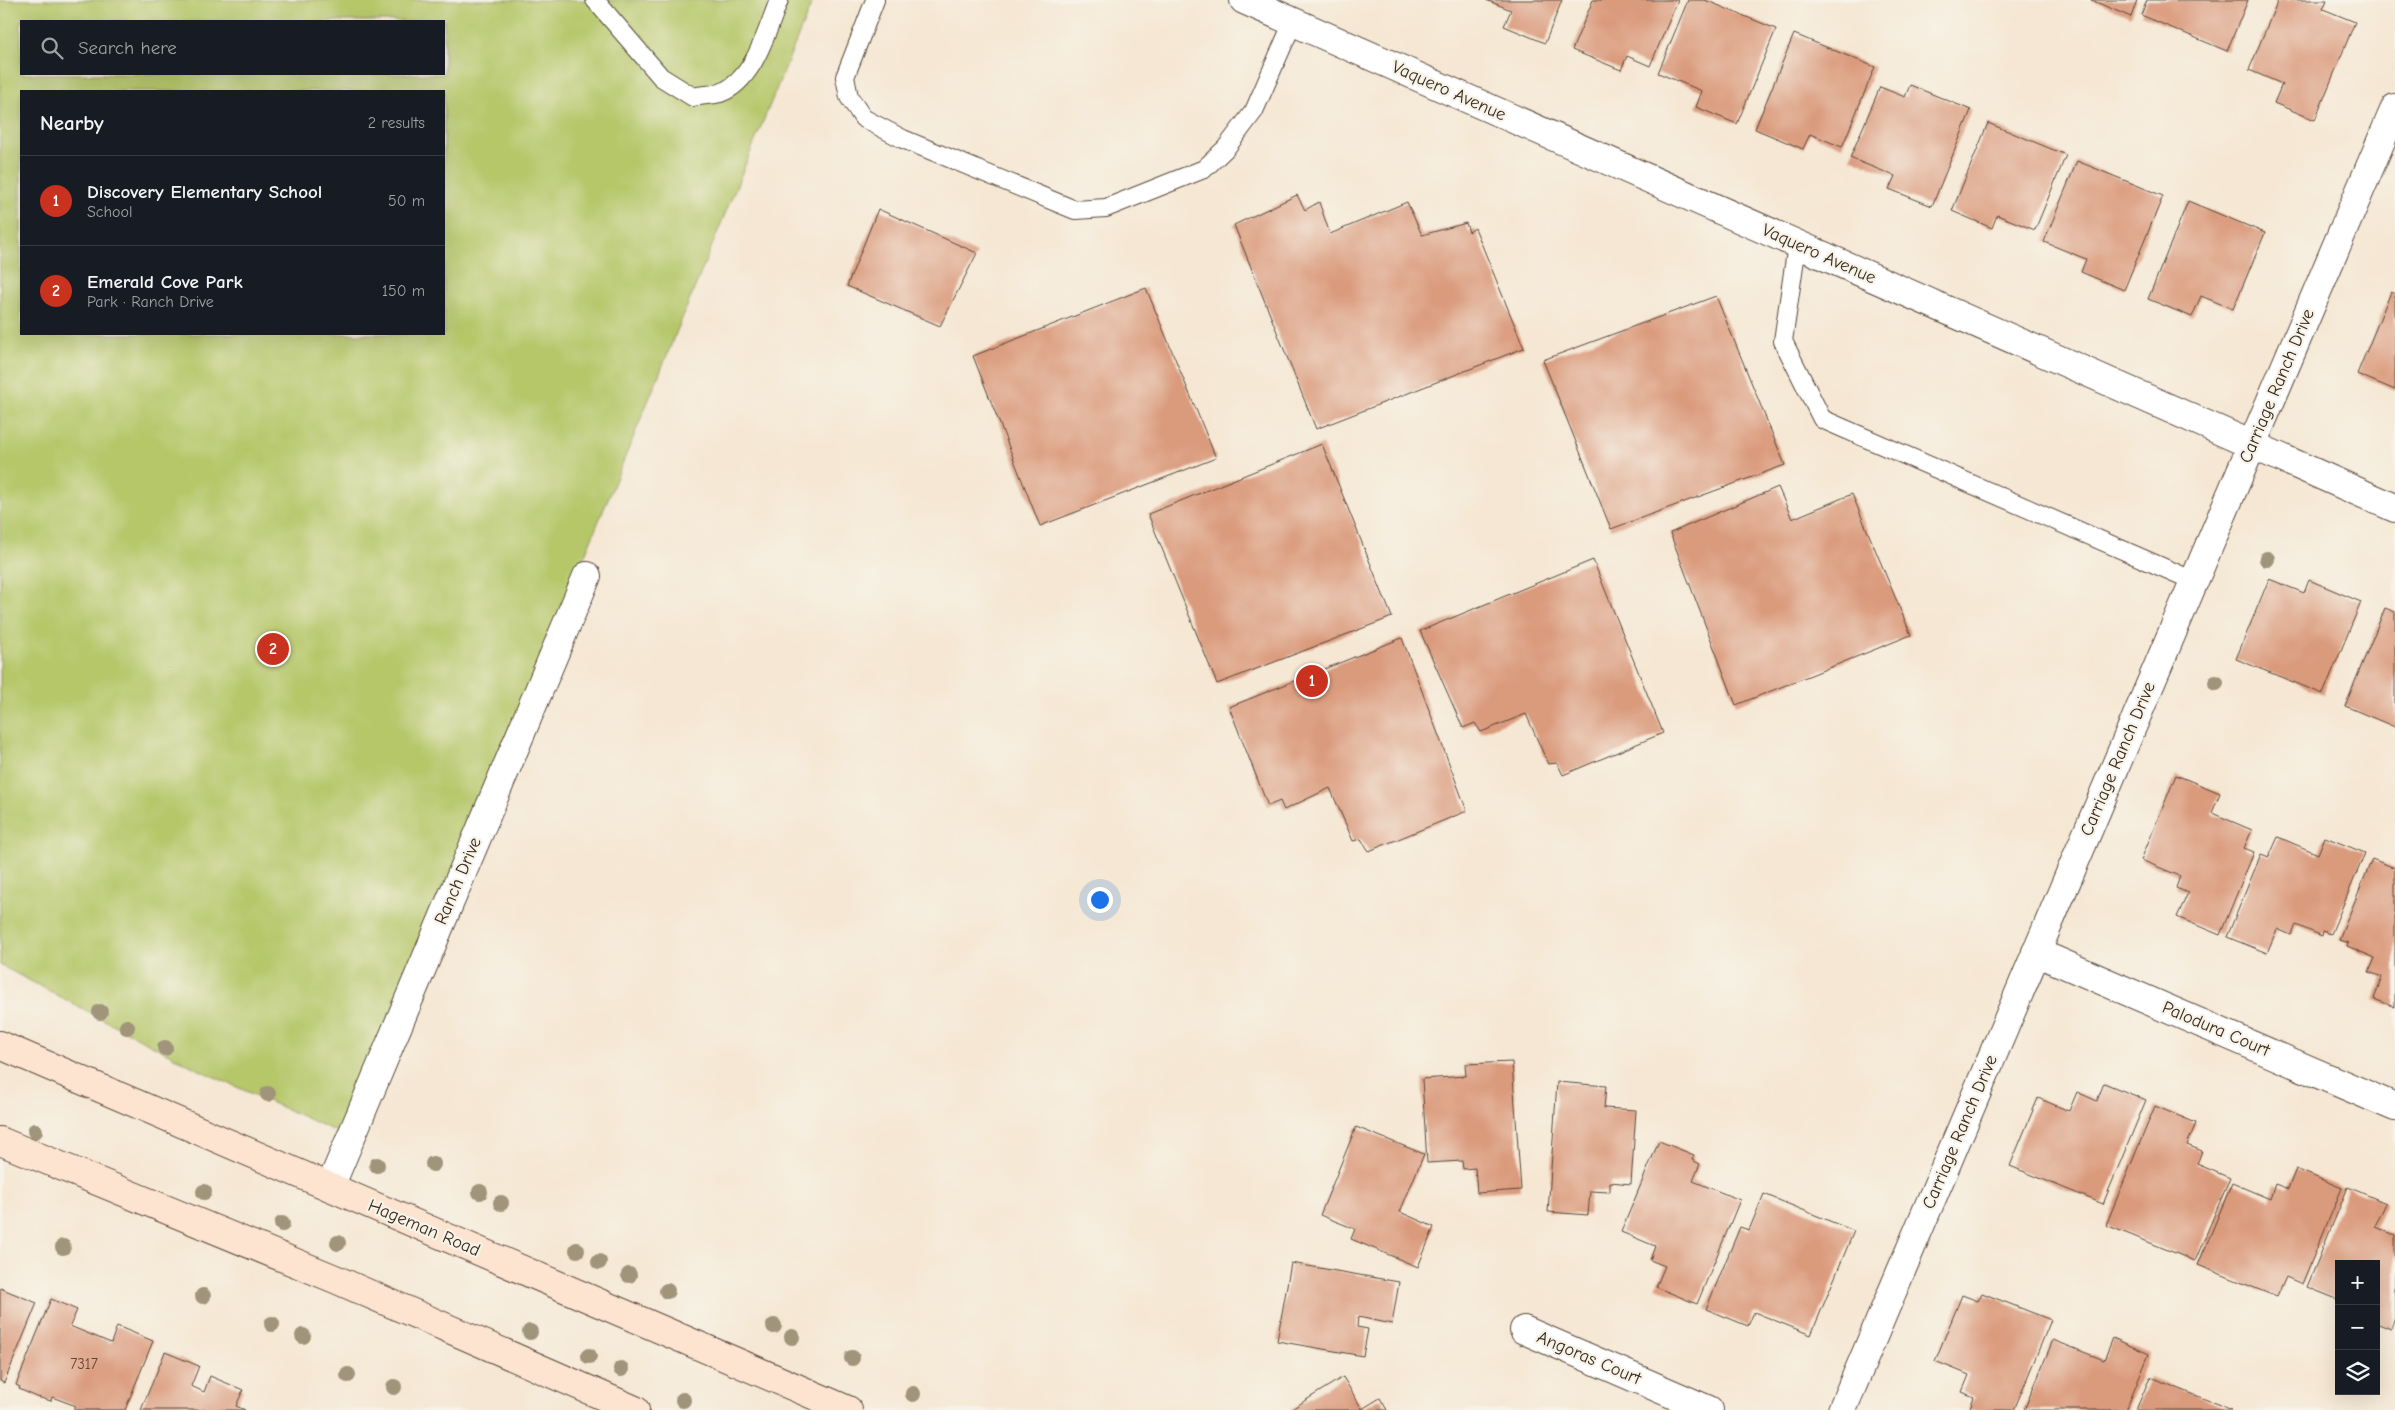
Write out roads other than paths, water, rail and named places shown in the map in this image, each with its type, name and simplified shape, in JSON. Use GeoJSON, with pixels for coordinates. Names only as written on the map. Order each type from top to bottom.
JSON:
{"type":"FeatureCollection","features":[{"type":"Feature","properties":{"kind":"main road","name":"Hageman Road"},"geometry":{"type":"LineString","coordinates":[[0,1045],[848,1410]]}},
{"type":"Feature","properties":{"kind":"main road"},"geometry":{"type":"LineString","coordinates":[[0,1141],[335,1279],[635,1410]]}},
{"type":"Feature","properties":{"kind":"street","name":"Vaquero Avenue"},"geometry":{"type":"LineString","coordinates":[[1244,0],[2395,508]]}},
{"type":"Feature","properties":{"kind":"street","name":"Carriage Ranch Drive"},"geometry":{"type":"LineString","coordinates":[[1842,1410],[2395,108]]}},
{"type":"Feature","properties":{"kind":"street","name":"Ranch Drive"},"geometry":{"type":"LineString","coordinates":[[330,1187],[587,576]]}},
{"type":"Feature","properties":{"kind":"street","name":"Palodura Court"},"geometry":{"type":"LineString","coordinates":[[2036,952],[2395,1107]]}},
{"type":"Feature","properties":{"kind":"street","name":"Angoras Court"},"geometry":{"type":"LineString","coordinates":[[1524,1330],[1709,1410]]}},
{"type":"Feature","properties":{"kind":"lane"},"geometry":{"type":"LineString","coordinates":[[595,0],[661,77],[693,97],[720,92],[740,80],[758,56],[779,0]]}},
{"type":"Feature","properties":{"kind":"lane"},"geometry":{"type":"LineString","coordinates":[[875,0],[845,77],[849,97],[863,118],[903,140],[1075,210],[1106,208],[1204,169],[1226,148],[1254,111],[1293,22]]}},
{"type":"Feature","properties":{"kind":"lane"},"geometry":{"type":"LineString","coordinates":[[1797,245],[1783,341],[1822,419],[2194,581]]}},
{"type":"Feature","properties":{"kind":"place","name":"Emerald Cove Park"},"geometry":{"type":"Point","coordinates":[273,649]}},
{"type":"Feature","properties":{"kind":"place","name":"Discovery Elementary School"},"geometry":{"type":"Point","coordinates":[1312,681]}}]}
